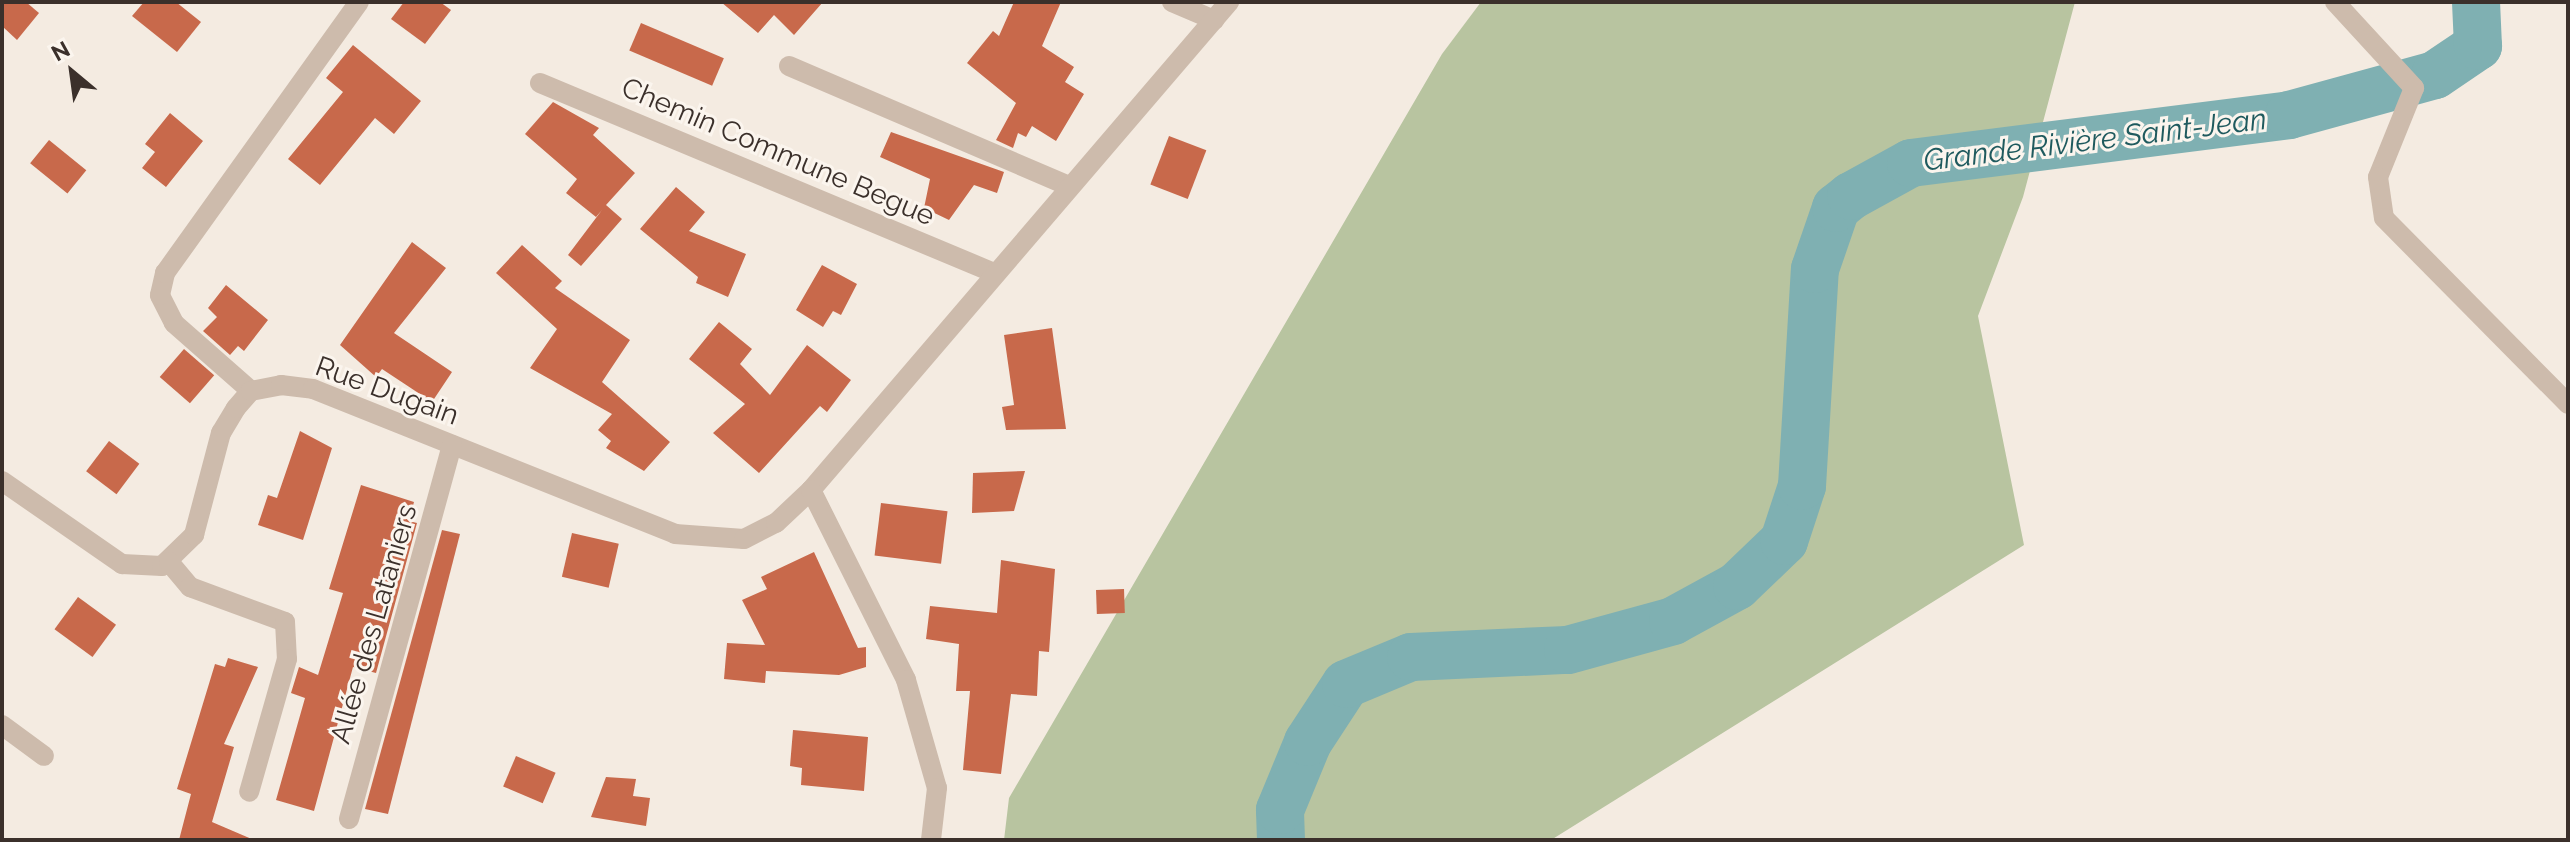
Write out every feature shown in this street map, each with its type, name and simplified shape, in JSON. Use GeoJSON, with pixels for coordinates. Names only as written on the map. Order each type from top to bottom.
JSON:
{"type":"FeatureCollection","features":[{"type":"Feature","properties":{"kind":"street"},"geometry":{"type":"LineString","coordinates":[[2,481],[122,564],[169,562],[194,535],[221,433],[251,391],[174,323],[160,295],[165,273],[359,2]]}},
{"type":"Feature","properties":{"kind":"street"},"geometry":{"type":"LineString","coordinates":[[1172,2],[1214,20]]}},
{"type":"Feature","properties":{"kind":"street"},"geometry":{"type":"LineString","coordinates":[[931,840],[937,788],[906,680],[811,490],[1067,185],[1229,2]]}},
{"type":"Feature","properties":{"kind":"street"},"geometry":{"type":"LineString","coordinates":[[2335,2],[2414,88],[2378,177],[2384,218],[2568,404]]}},
{"type":"Feature","properties":{"kind":"street"},"geometry":{"type":"LineString","coordinates":[[789,66],[1067,185]]}},
{"type":"Feature","properties":{"kind":"street","name":"Chemin Commune Begue"},"geometry":{"type":"LineString","coordinates":[[540,83],[994,273]]}},
{"type":"Feature","properties":{"kind":"street","name":"Rue Dugain"},"geometry":{"type":"LineString","coordinates":[[251,391],[313,389],[709,542],[744,539],[776,523],[811,490]]}},
{"type":"Feature","properties":{"kind":"street","name":"Allée des Lataniers"},"geometry":{"type":"LineString","coordinates":[[349,819],[452,445]]}},
{"type":"Feature","properties":{"kind":"street"},"geometry":{"type":"LineString","coordinates":[[169,562],[190,587],[285,622],[287,659],[249,792]]}},
{"type":"Feature","properties":{"kind":"street"},"geometry":{"type":"LineString","coordinates":[[2,725],[44,756]]}},
{"type":"Feature","properties":{"kind":"green space"},"geometry":{"type":"Polygon","coordinates":[[[1481,2],[2075,2],[2023,197],[1978,316],[2024,545],[1551,840],[1004,840],[1009,798],[1442,54],[1481,2]]]}},
{"type":"Feature","properties":{"kind":"building"},"geometry":{"type":"Polygon","coordinates":[[[2,2],[26,2],[39,13],[17,40],[2,26],[2,2]]]}},
{"type":"Feature","properties":{"kind":"building"},"geometry":{"type":"Polygon","coordinates":[[[144,2],[176,2],[201,22],[177,52],[132,16],[144,2]]]}},
{"type":"Feature","properties":{"kind":"building"},"geometry":{"type":"Polygon","coordinates":[[[404,2],[440,2],[451,10],[425,44],[391,19],[404,2]]]}},
{"type":"Feature","properties":{"kind":"building"},"geometry":{"type":"Polygon","coordinates":[[[721,2],[823,2],[794,35],[774,15],[758,33],[721,2]]]}},
{"type":"Feature","properties":{"kind":"building"},"geometry":{"type":"Polygon","coordinates":[[[1014,2],[1061,2],[1042,46],[1074,67],[1065,82],[1084,94],[1056,141],[1032,126],[1026,137],[1018,133],[1013,148],[996,140],[1016,103],[967,63],[993,31],[999,36],[1014,2]]]}},
{"type":"Feature","properties":{"kind":"building"},"geometry":{"type":"Polygon","coordinates":[[[641,23],[724,58],[712,86],[629,51],[641,23]]]}},
{"type":"Feature","properties":{"kind":"building"},"geometry":{"type":"Polygon","coordinates":[[[353,45],[421,101],[394,134],[375,118],[320,185],[288,159],[343,92],[326,78],[353,45]]]}},
{"type":"Feature","properties":{"kind":"building"},"geometry":{"type":"Polygon","coordinates":[[[553,102],[599,128],[593,135],[635,173],[606,205],[622,219],[581,266],[568,255],[602,210],[596,217],[566,193],[577,179],[525,134],[553,102]]]}},
{"type":"Feature","properties":{"kind":"building"},"geometry":{"type":"Polygon","coordinates":[[[170,113],[203,141],[166,187],[142,168],[155,152],[145,144],[170,113]]]}},
{"type":"Feature","properties":{"kind":"building"},"geometry":{"type":"Polygon","coordinates":[[[891,132],[1004,172],[997,193],[974,185],[949,220],[924,208],[930,179],[880,157],[891,132]]]}},
{"type":"Feature","properties":{"kind":"building"},"geometry":{"type":"Polygon","coordinates":[[[1169,136],[1206,150],[1188,199],[1150,185],[1169,136]]]}},
{"type":"Feature","properties":{"kind":"building"},"geometry":{"type":"Polygon","coordinates":[[[49,140],[86,170],[67,194],[30,163],[49,140]]]}},
{"type":"Feature","properties":{"kind":"building"},"geometry":{"type":"Polygon","coordinates":[[[676,187],[705,212],[689,231],[746,254],[728,297],[696,283],[698,277],[640,229],[676,187]]]}},
{"type":"Feature","properties":{"kind":"building"},"geometry":{"type":"Polygon","coordinates":[[[412,242],[446,268],[394,333],[452,372],[432,402],[382,369],[376,377],[340,345],[412,242]]]}},
{"type":"Feature","properties":{"kind":"building"},"geometry":{"type":"Polygon","coordinates":[[[522,245],[562,281],[555,288],[630,340],[602,382],[670,442],[644,471],[606,448],[611,441],[598,430],[612,414],[530,368],[557,329],[496,273],[522,245]]]}},
{"type":"Feature","properties":{"kind":"building"},"geometry":{"type":"Polygon","coordinates":[[[822,265],[857,284],[841,315],[833,311],[823,327],[796,310],[822,265]]]}},
{"type":"Feature","properties":{"kind":"building"},"geometry":{"type":"Polygon","coordinates":[[[226,285],[268,320],[244,351],[238,346],[230,355],[203,331],[217,317],[208,308],[226,285]]]}},
{"type":"Feature","properties":{"kind":"building"},"geometry":{"type":"Polygon","coordinates":[[[719,322],[752,349],[740,364],[770,395],[807,345],[851,380],[827,412],[820,406],[759,473],[713,433],[745,404],[689,359],[719,322]]]}},
{"type":"Feature","properties":{"kind":"building"},"geometry":{"type":"Polygon","coordinates":[[[1052,328],[1066,429],[1006,430],[1002,407],[1014,405],[1004,335],[1052,328]]]}},
{"type":"Feature","properties":{"kind":"building"},"geometry":{"type":"Polygon","coordinates":[[[184,349],[214,375],[190,403],[160,377],[184,349]]]}},
{"type":"Feature","properties":{"kind":"building"},"geometry":{"type":"Polygon","coordinates":[[[300,431],[332,448],[303,540],[258,525],[268,495],[277,498],[300,431]]]}},
{"type":"Feature","properties":{"kind":"building"},"geometry":{"type":"Polygon","coordinates":[[[109,441],[139,464],[116,494],[86,471],[109,441]]]}},
{"type":"Feature","properties":{"kind":"building"},"geometry":{"type":"Polygon","coordinates":[[[1025,471],[1014,511],[972,513],[973,473],[1025,471]]]}},
{"type":"Feature","properties":{"kind":"building"},"geometry":{"type":"Polygon","coordinates":[[[361,485],[414,502],[409,521],[417,523],[376,673],[353,667],[314,811],[276,800],[305,698],[291,693],[299,667],[318,675],[343,593],[329,589],[361,485]]]}},
{"type":"Feature","properties":{"kind":"building"},"geometry":{"type":"Polygon","coordinates":[[[881,503],[948,511],[941,564],[875,556],[881,503]]]}},
{"type":"Feature","properties":{"kind":"building"},"geometry":{"type":"Polygon","coordinates":[[[442,530],[460,534],[388,814],[365,809],[442,530]]]}},
{"type":"Feature","properties":{"kind":"building"},"geometry":{"type":"Polygon","coordinates":[[[572,533],[619,544],[609,588],[562,577],[572,533]]]}},
{"type":"Feature","properties":{"kind":"building"},"geometry":{"type":"Polygon","coordinates":[[[814,552],[858,648],[866,647],[866,667],[839,675],[766,671],[765,683],[724,679],[727,643],[765,645],[742,600],[767,589],[761,577],[814,552]]]}},
{"type":"Feature","properties":{"kind":"building"},"geometry":{"type":"Polygon","coordinates":[[[1001,560],[1055,569],[1049,652],[1039,651],[1037,696],[1011,694],[1001,774],[963,770],[970,691],[956,691],[959,644],[926,639],[930,606],[997,613],[1001,560]]]}},
{"type":"Feature","properties":{"kind":"building"},"geometry":{"type":"Polygon","coordinates":[[[1124,589],[1125,613],[1097,614],[1096,590],[1124,589]]]}},
{"type":"Feature","properties":{"kind":"building"},"geometry":{"type":"Polygon","coordinates":[[[78,597],[116,625],[93,657],[54,629],[78,597]]]}},
{"type":"Feature","properties":{"kind":"building"},"geometry":{"type":"Polygon","coordinates":[[[228,658],[258,667],[224,744],[234,747],[212,822],[254,840],[179,840],[191,794],[177,789],[215,664],[225,667],[228,658]]]}},
{"type":"Feature","properties":{"kind":"building"},"geometry":{"type":"Polygon","coordinates":[[[793,730],[868,737],[864,791],[801,785],[802,768],[790,766],[793,730]]]}},
{"type":"Feature","properties":{"kind":"building"},"geometry":{"type":"Polygon","coordinates":[[[516,756],[556,773],[543,803],[503,786],[516,756]]]}},
{"type":"Feature","properties":{"kind":"building"},"geometry":{"type":"Polygon","coordinates":[[[606,777],[636,779],[633,796],[650,798],[646,826],[591,817],[606,777]]]}},
{"type":"Feature","properties":{"kind":"waterway","name":"Grande Rivière Saint-Jean"},"geometry":{"type":"LineString","coordinates":[[1281,840],[1280,810],[1308,742],[1346,684],[1411,657],[1568,650],[1673,621],[1737,586],[1784,541],[1802,486],[1815,269],[1836,208],[1851,196],[1911,163],[2289,115],[2435,75],[2478,46],[2476,2]]}}]}
